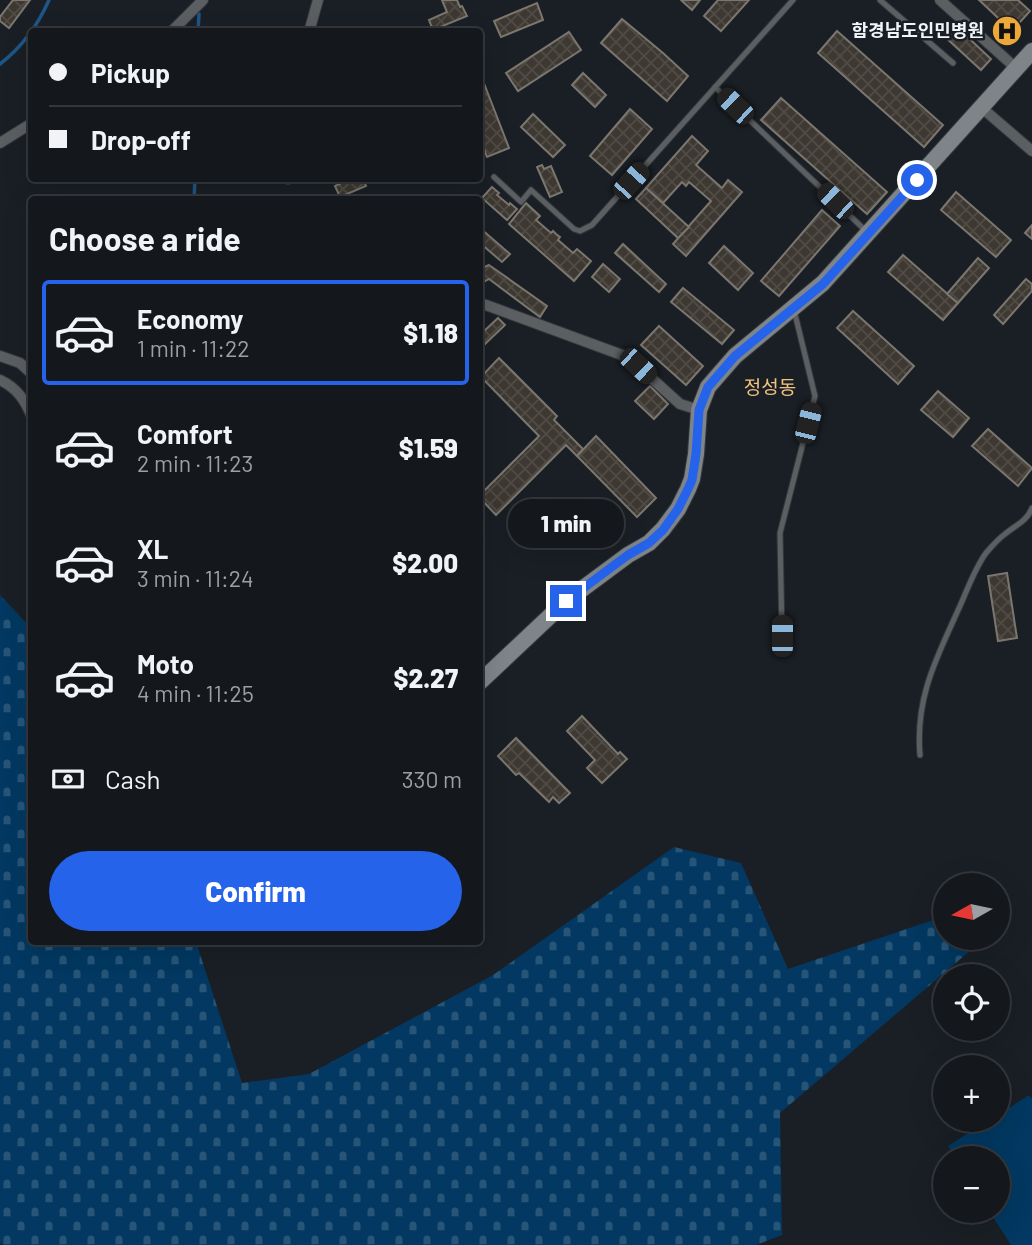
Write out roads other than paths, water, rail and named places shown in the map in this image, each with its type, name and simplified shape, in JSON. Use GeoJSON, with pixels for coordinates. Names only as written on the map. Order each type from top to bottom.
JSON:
{"type":"FeatureCollection","features":[{"type":"Feature","properties":{"kind":"street"},"geometry":{"type":"LineString","coordinates":[[175,28],[203,0]]}},
{"type":"Feature","properties":{"kind":"street"},"geometry":{"type":"LineString","coordinates":[[310,28],[318,0]]}},
{"type":"Feature","properties":{"kind":"street"},"geometry":{"type":"LineString","coordinates":[[940,0],[1017,69]]}},
{"type":"Feature","properties":{"kind":"street"},"geometry":{"type":"LineString","coordinates":[[483,679],[566,601],[628,555],[649,543],[663,530],[678,509],[692,480],[699,410],[708,387],[735,356],[823,284],[1032,51]]}},
{"type":"Feature","properties":{"kind":"street"},"geometry":{"type":"LineString","coordinates":[[982,108],[1032,151]]}},
{"type":"Feature","properties":{"kind":"street"},"geometry":{"type":"LineString","coordinates":[[0,143],[28,126]]}},
{"type":"Feature","properties":{"kind":"street"},"geometry":{"type":"LineString","coordinates":[[483,304],[622,355],[680,404],[699,410]]}},
{"type":"Feature","properties":{"kind":"street"},"geometry":{"type":"LineString","coordinates":[[0,356],[20,363],[28,370]]}},
{"type":"Feature","properties":{"kind":"street"},"geometry":{"type":"LineString","coordinates":[[0,380],[15,389],[28,409]]}},
{"type":"Feature","properties":{"kind":"lane"},"geometry":{"type":"LineString","coordinates":[[494,177],[521,202],[531,190],[574,229],[587,229],[793,0]]}},
{"type":"Feature","properties":{"kind":"lane"},"geometry":{"type":"LineString","coordinates":[[880,0],[953,63]]}},
{"type":"Feature","properties":{"kind":"lane"},"geometry":{"type":"LineString","coordinates":[[715,87],[868,233]]}},
{"type":"Feature","properties":{"kind":"lane"},"geometry":{"type":"LineString","coordinates":[[782,636],[780,533],[815,396],[794,309]]}},
{"type":"Feature","properties":{"kind":"lane"},"geometry":{"type":"LineString","coordinates":[[920,755],[920,710],[925,688],[941,647],[981,560],[993,544],[1026,519],[1032,508]]}},
{"type":"Feature","properties":{"kind":"waterway"},"geometry":{"type":"LineString","coordinates":[[34,28],[49,0]]}},
{"type":"Feature","properties":{"kind":"waterway"},"geometry":{"type":"LineString","coordinates":[[198,28],[199,14]]}},
{"type":"Feature","properties":{"kind":"waterway"},"geometry":{"type":"LineString","coordinates":[[0,64],[28,36]]}},
{"type":"Feature","properties":{"kind":"waterway"},"geometry":{"type":"LineString","coordinates":[[194,196],[195,182]]}},
{"type":"Feature","properties":{"kind":"place","name":"함경남도인민병원"},"geometry":{"type":"Point","coordinates":[1007,31]}},
{"type":"Feature","properties":{"kind":"district","name":"정성동"},"geometry":{"type":"Point","coordinates":[770,387]}}]}
